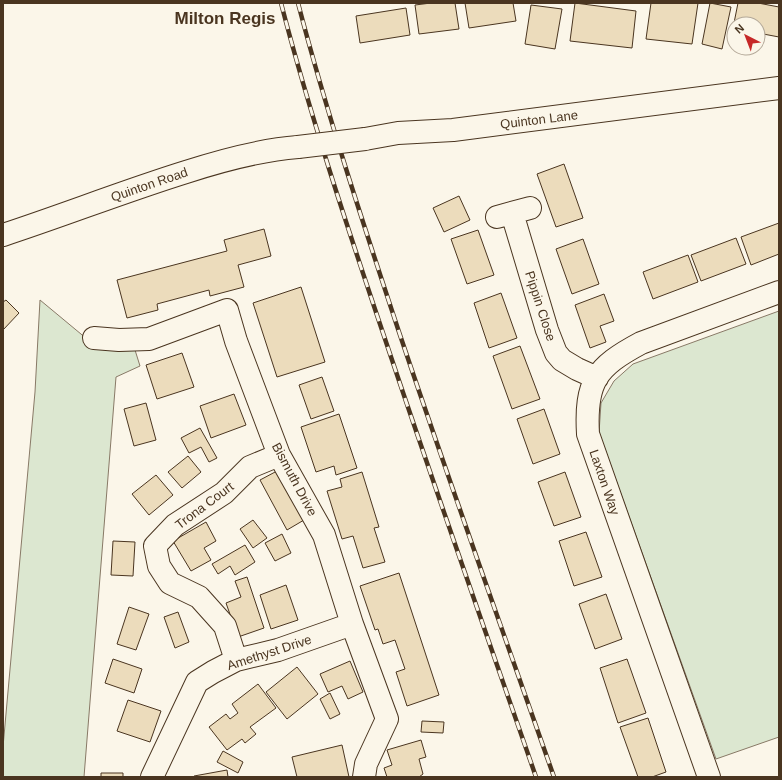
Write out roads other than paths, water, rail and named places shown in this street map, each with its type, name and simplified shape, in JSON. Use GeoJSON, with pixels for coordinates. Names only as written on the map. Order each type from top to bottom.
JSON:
{"type":"FeatureCollection","features":[{"type":"Feature","properties":{"kind":"street","name":"Quinton Lane"},"geometry":{"type":"LineString","coordinates":[[298,147],[365,139],[398,132],[453,130],[779,88]]}},
{"type":"Feature","properties":{"kind":"street","name":"Quinton Road"},"geometry":{"type":"LineString","coordinates":[[3,235],[151,183],[231,158],[279,148],[298,147]]}},
{"type":"Feature","properties":{"kind":"street","name":"Pippin Close"},"geometry":{"type":"LineString","coordinates":[[513,213],[547,330],[556,353],[562,360],[577,370],[596,378]]}},
{"type":"Feature","properties":{"kind":"street","name":"Laxton Way"},"geometry":{"type":"LineString","coordinates":[[709,777],[588,434],[587,407],[591,388],[596,378],[609,363],[641,343],[779,292]]}},
{"type":"Feature","properties":{"kind":"street","name":"Bismuth Drive"},"geometry":{"type":"LineString","coordinates":[[94,338],[119,340],[149,339],[227,310],[236,341],[279,454],[324,535],[352,624],[387,719],[366,764],[364,777]]}},
{"type":"Feature","properties":{"kind":"street","name":"Trona Court"},"geometry":{"type":"LineString","coordinates":[[236,660],[225,626],[199,596],[170,583],[159,566],[155,546],[175,526],[224,493],[250,467],[279,454]]}},
{"type":"Feature","properties":{"kind":"street","name":"Amethyst Drive"},"geometry":{"type":"LineString","coordinates":[[152,777],[197,682],[236,660],[278,650],[352,624]]}},
{"type":"Feature","properties":{"kind":"railway"},"geometry":{"type":"LineString","coordinates":[[281,3],[317,129],[356,253],[421,446],[536,777]]}},
{"type":"Feature","properties":{"kind":"railway"},"geometry":{"type":"LineString","coordinates":[[298,3],[333,127],[399,332],[554,777]]}},
{"type":"Feature","properties":{"kind":"district","name":"Milton Regis"},"geometry":{"type":"Point","coordinates":[225,18]}}]}
